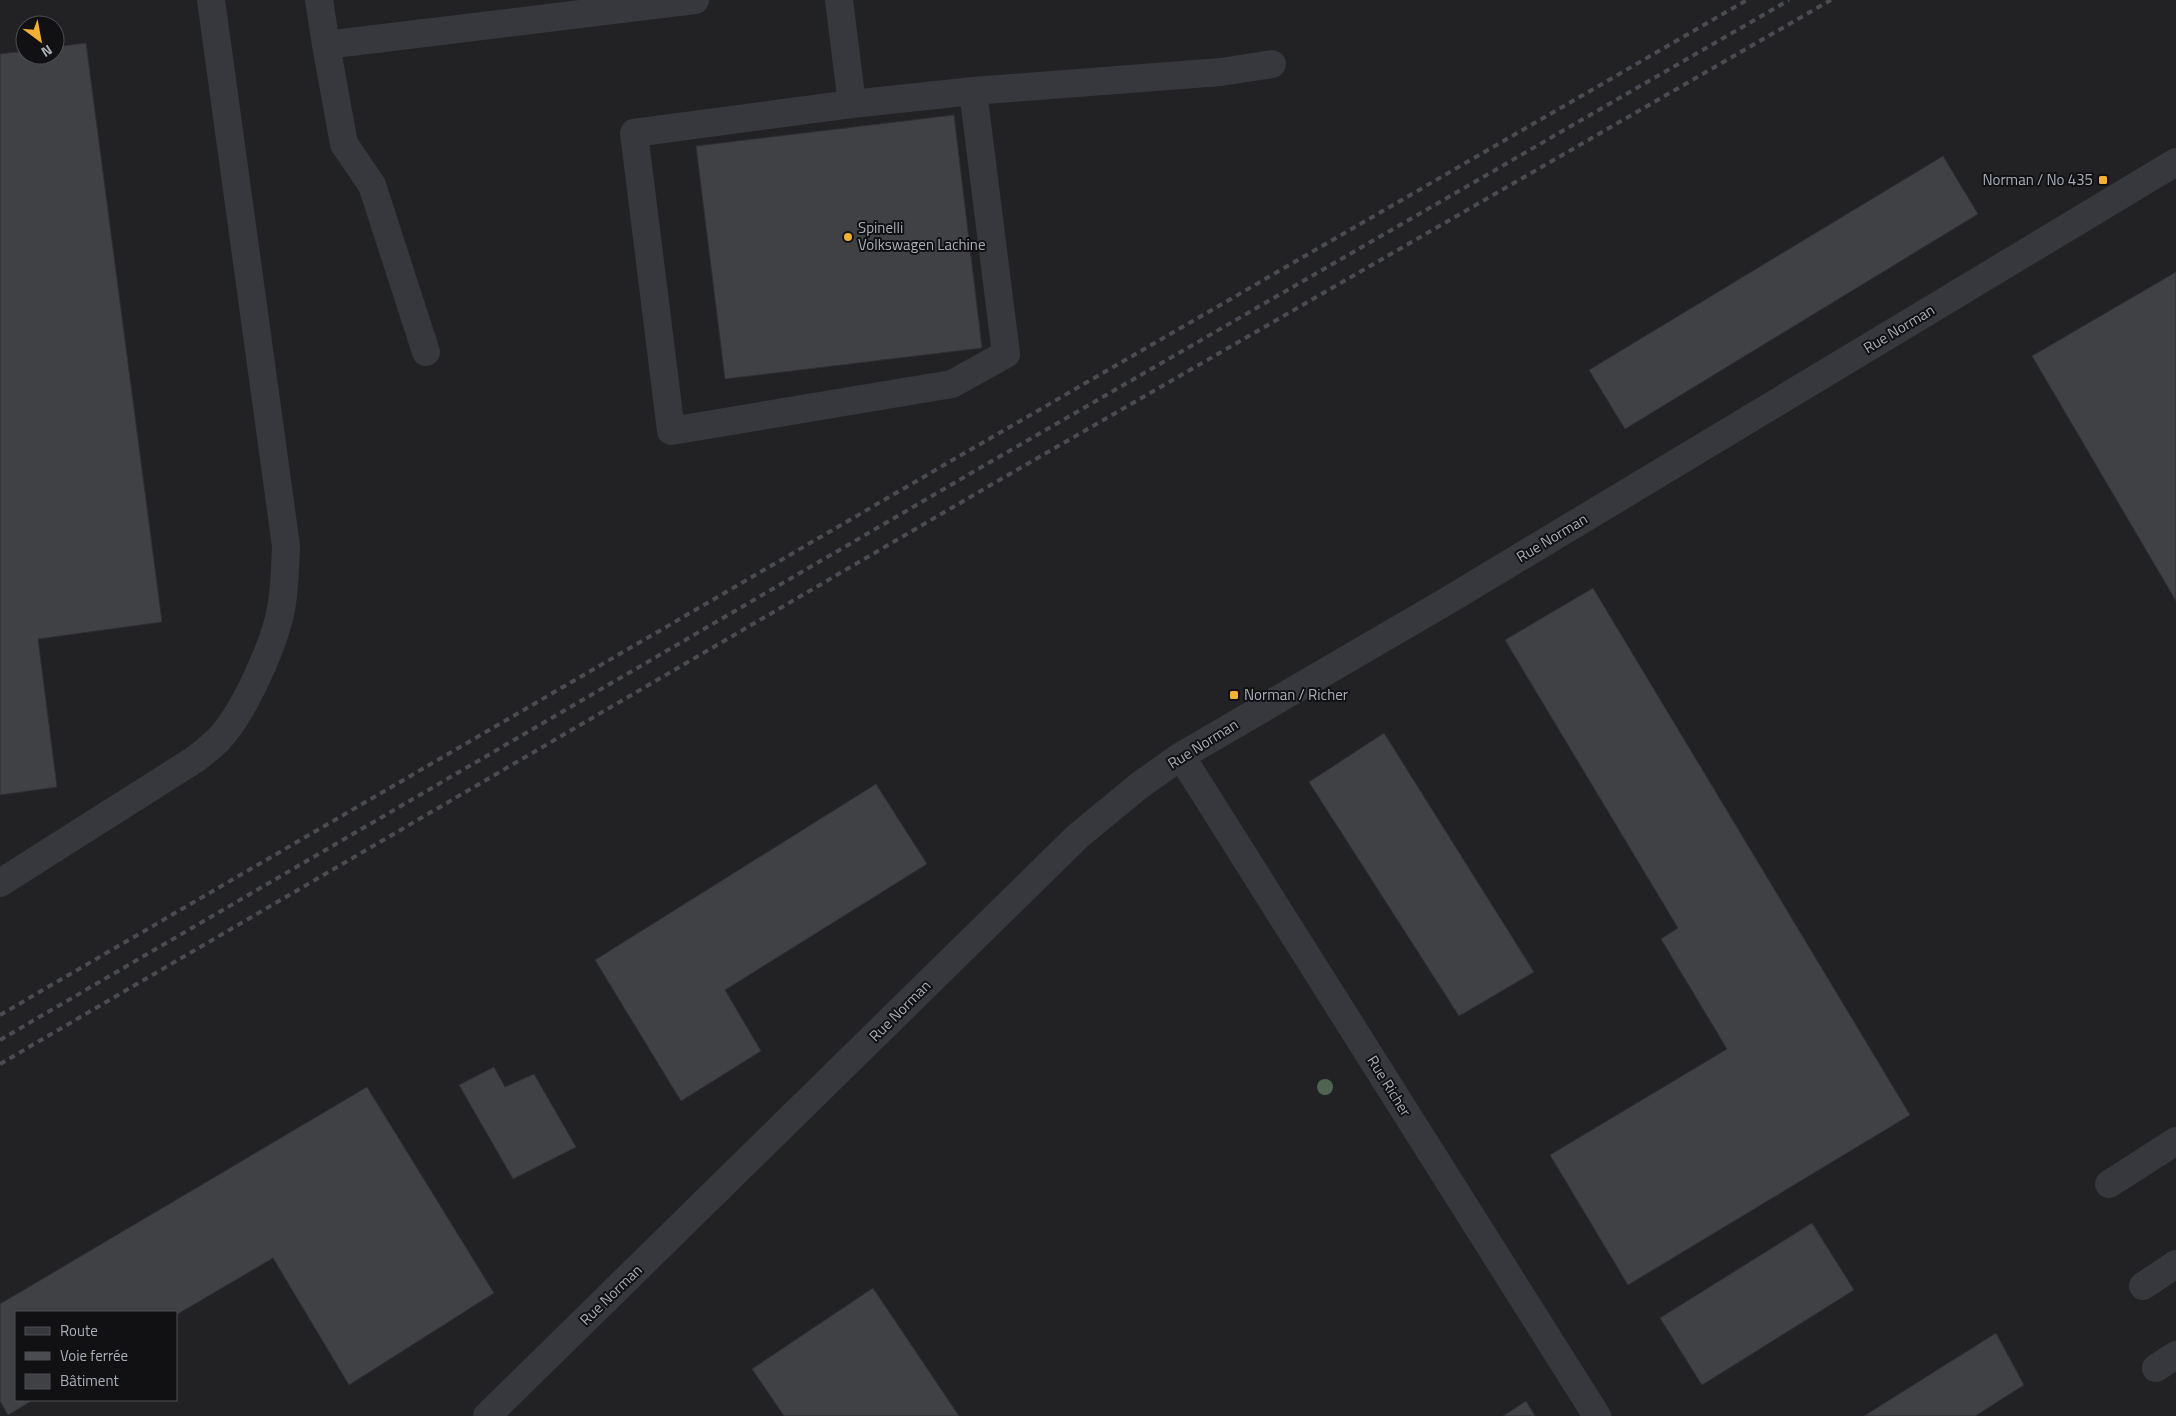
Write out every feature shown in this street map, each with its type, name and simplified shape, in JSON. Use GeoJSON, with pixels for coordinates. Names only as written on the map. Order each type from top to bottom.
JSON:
{"type":"FeatureCollection","features":[{"type":"Feature","properties":{"kind":"street"},"geometry":{"type":"LineString","coordinates":[[0,883],[194,760],[218,740],[237,715],[251,686],[272,640],[282,605],[286,546],[211,0]]}},
{"type":"Feature","properties":{"kind":"street"},"geometry":{"type":"LineString","coordinates":[[319,0],[344,144],[372,185],[426,352]]}},
{"type":"Feature","properties":{"kind":"street"},"geometry":{"type":"LineString","coordinates":[[326,45],[695,0]]}},
{"type":"Feature","properties":{"kind":"street"},"geometry":{"type":"LineString","coordinates":[[839,0],[852,104]]}},
{"type":"Feature","properties":{"kind":"street"},"geometry":{"type":"LineString","coordinates":[[973,91],[1006,354],[952,384],[671,431],[634,133],[852,104],[973,91],[1221,72],[1272,64]]}},
{"type":"Feature","properties":{"kind":"street","name":"Rue Norman"},"geometry":{"type":"LineString","coordinates":[[488,1416],[1078,836],[1140,785],[1181,756],[1448,601],[2176,162]]}},
{"type":"Feature","properties":{"kind":"street","name":"Rue Richer"},"geometry":{"type":"LineString","coordinates":[[1181,756],[1597,1416]]}},
{"type":"Feature","properties":{"kind":"street"},"geometry":{"type":"LineString","coordinates":[[2109,1184],[2176,1141]]}},
{"type":"Feature","properties":{"kind":"street"},"geometry":{"type":"LineString","coordinates":[[2143,1286],[2176,1264]]}},
{"type":"Feature","properties":{"kind":"shaded area"},"geometry":{"type":"Polygon","coordinates":[[[0,0],[2176,0],[2176,1416],[0,1416],[0,0]]]}},
{"type":"Feature","properties":{"kind":"building"},"geometry":{"type":"Polygon","coordinates":[[[86,43],[162,622],[38,639],[57,787],[0,795],[0,54],[15,52],[15,65],[65,65],[65,46],[86,43]]]}},
{"type":"Feature","properties":{"kind":"building"},"geometry":{"type":"Polygon","coordinates":[[[954,115],[982,348],[725,379],[696,146],[954,115]]]}},
{"type":"Feature","properties":{"kind":"building"},"geometry":{"type":"Polygon","coordinates":[[[1943,156],[1978,214],[1625,429],[1589,370],[1943,156]]]}},
{"type":"Feature","properties":{"kind":"building"},"geometry":{"type":"Polygon","coordinates":[[[2176,272],[2176,601],[2032,356],[2176,272]]]}},
{"type":"Feature","properties":{"kind":"building"},"geometry":{"type":"Polygon","coordinates":[[[1593,588],[1910,1115],[1628,1285],[1550,1155],[1727,1049],[1661,939],[1678,928],[1505,640],[1593,588]]]}},
{"type":"Feature","properties":{"kind":"building"},"geometry":{"type":"Polygon","coordinates":[[[1384,733],[1534,972],[1459,1016],[1309,782],[1384,733]]]}},
{"type":"Feature","properties":{"kind":"building"},"geometry":{"type":"Polygon","coordinates":[[[876,784],[927,864],[725,990],[761,1051],[681,1101],[595,960],[876,784]]]}},
{"type":"Feature","properties":{"kind":"building"},"geometry":{"type":"Polygon","coordinates":[[[494,1067],[505,1087],[534,1074],[576,1147],[513,1179],[459,1085],[494,1067]]]}},
{"type":"Feature","properties":{"kind":"building"},"geometry":{"type":"Polygon","coordinates":[[[367,1087],[494,1293],[349,1385],[273,1258],[178,1314],[178,1311],[15,1311],[15,1401],[31,1401],[8,1415],[0,1401],[0,1304],[367,1087]]]}},
{"type":"Feature","properties":{"kind":"building"},"geometry":{"type":"Polygon","coordinates":[[[1812,1223],[1854,1290],[1702,1385],[1660,1318],[1812,1223]]]}},
{"type":"Feature","properties":{"kind":"building"},"geometry":{"type":"Polygon","coordinates":[[[873,1288],[959,1416],[784,1416],[752,1369],[873,1288]]]}},
{"type":"Feature","properties":{"kind":"building"},"geometry":{"type":"Polygon","coordinates":[[[1996,1333],[2024,1385],[1975,1416],[1864,1416],[1996,1333]]]}},
{"type":"Feature","properties":{"kind":"building"},"geometry":{"type":"Polygon","coordinates":[[[1526,1401],[1535,1416],[1503,1416],[1526,1401]]]}},
{"type":"Feature","properties":{"kind":"railway"},"geometry":{"type":"LineString","coordinates":[[0,1015],[1747,0]]}},
{"type":"Feature","properties":{"kind":"railway"},"geometry":{"type":"LineString","coordinates":[[0,1040],[973,472],[1789,0]]}},
{"type":"Feature","properties":{"kind":"railway"},"geometry":{"type":"LineString","coordinates":[[0,1064],[984,489],[1831,0]]}},
{"type":"Feature","properties":{"kind":"place","name":"Norman / No 435"},"geometry":{"type":"Point","coordinates":[2103,180]}},
{"type":"Feature","properties":{"kind":"place","name":"Spinelli Volkswagen Lachine"},"geometry":{"type":"Point","coordinates":[848,237]}},
{"type":"Feature","properties":{"kind":"place","name":"Norman / Richer"},"geometry":{"type":"Point","coordinates":[1234,695]}}]}
